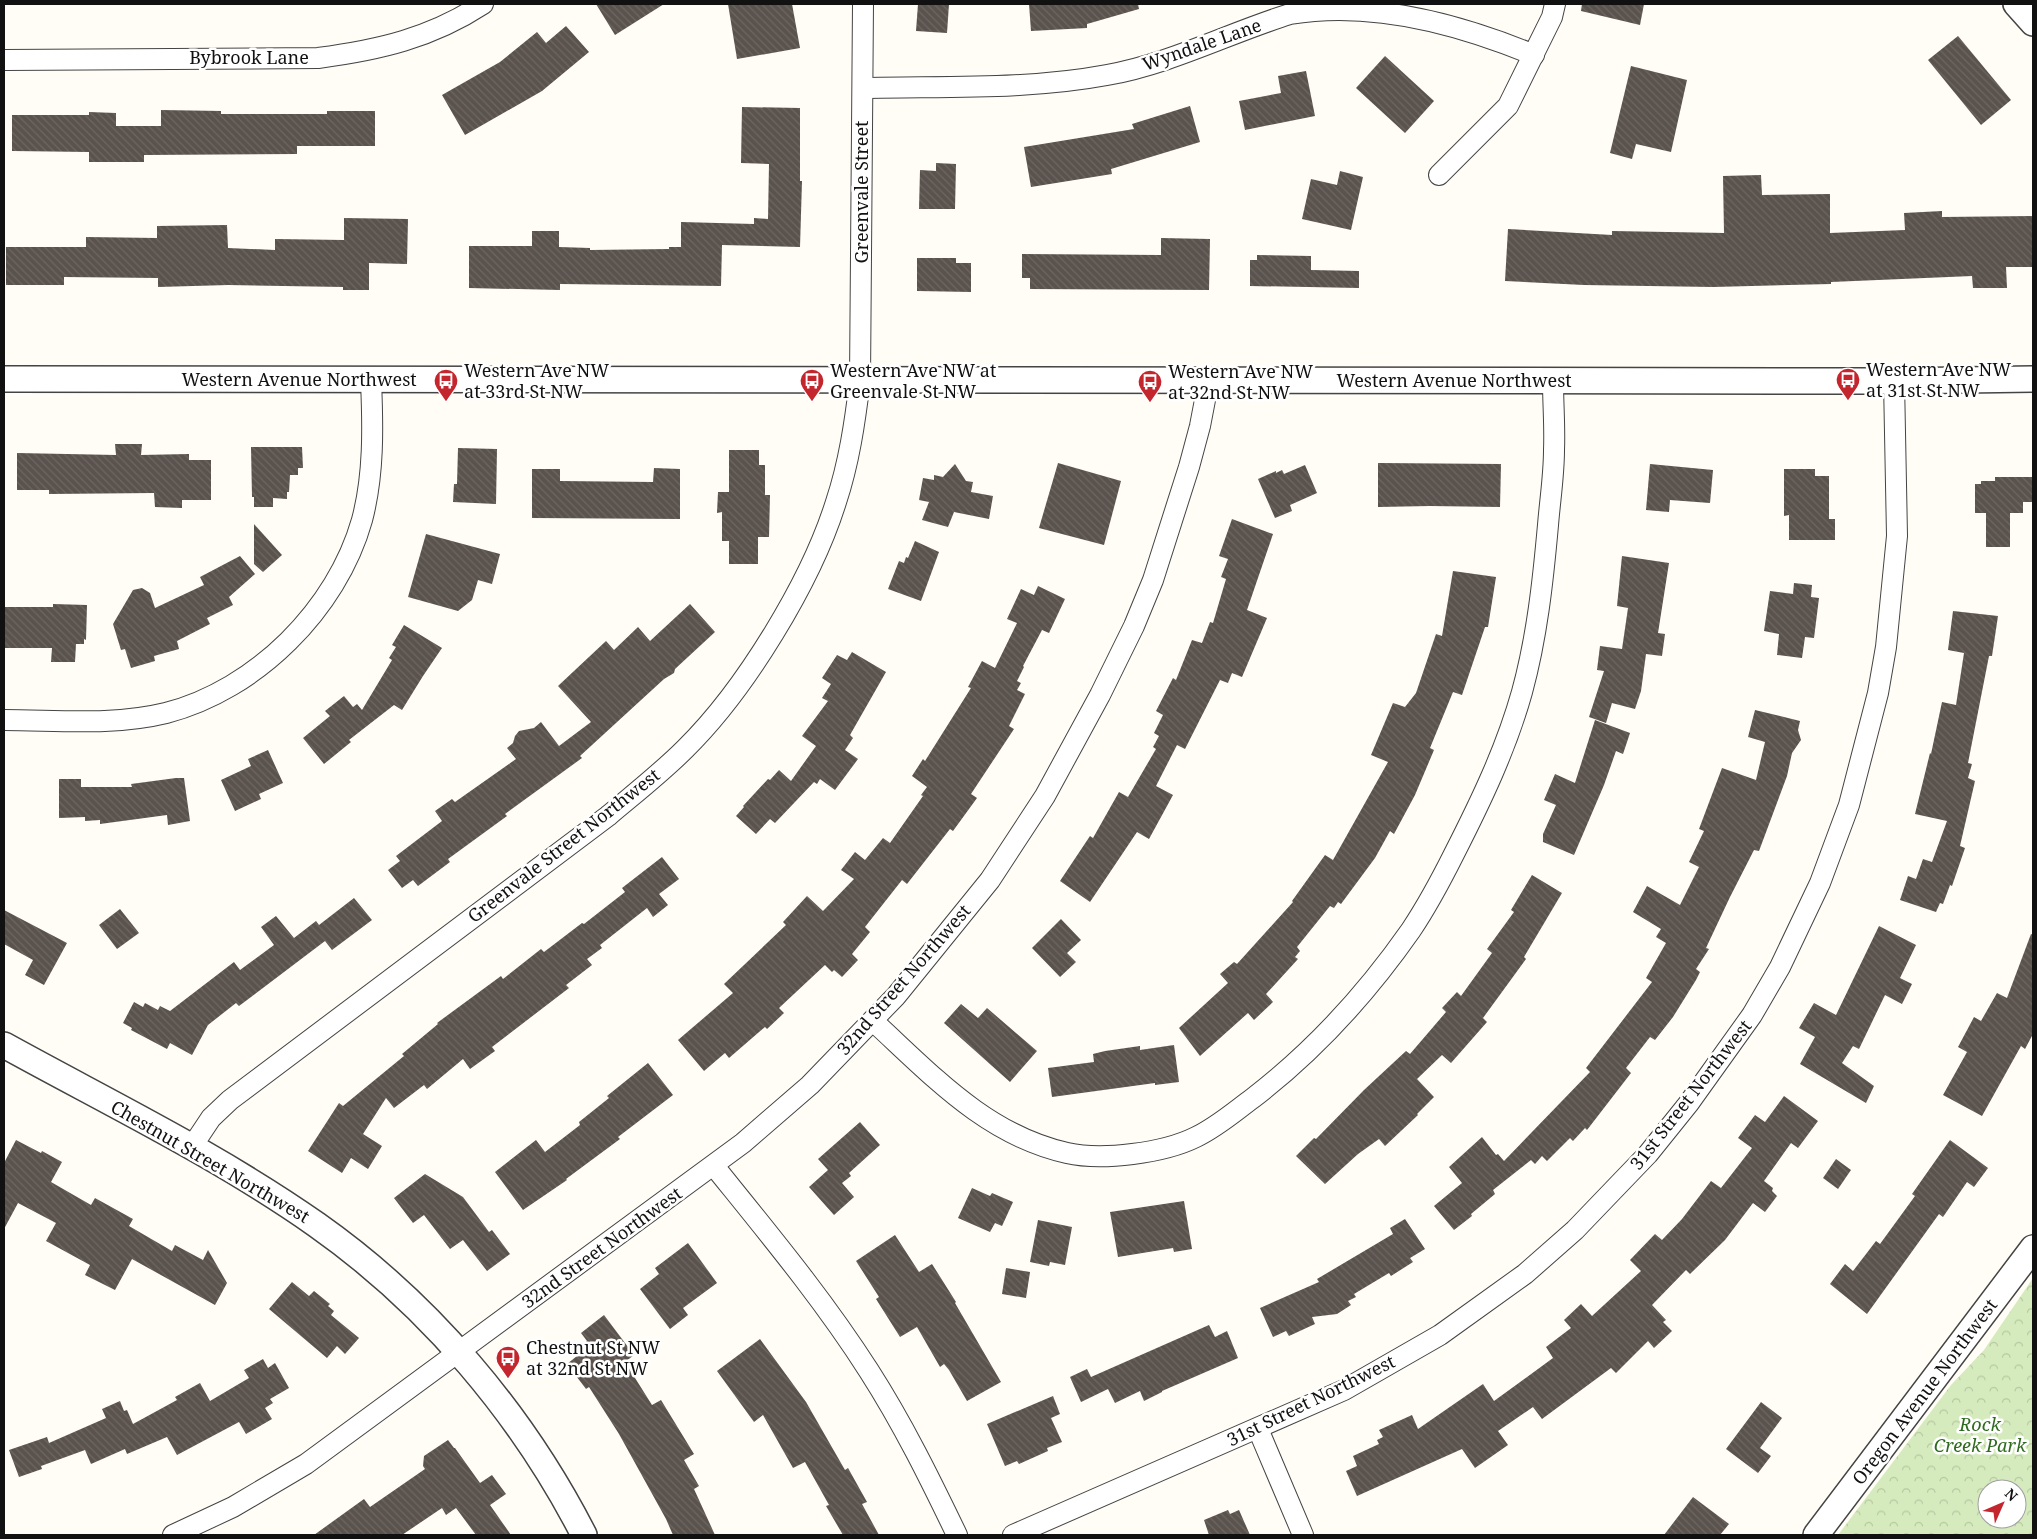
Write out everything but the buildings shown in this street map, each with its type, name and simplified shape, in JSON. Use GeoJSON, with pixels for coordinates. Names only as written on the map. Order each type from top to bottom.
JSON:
{"type":"FeatureCollection","features":[{"type":"Feature","properties":{"kind":"street","name":"Bybrook Lane"},"geometry":{"type":"LineString","coordinates":[[4,60],[318,58],[361,52],[404,42],[442,28],[483,4]]}},
{"type":"Feature","properties":{"kind":"street","name":"Greenvale Street"},"geometry":{"type":"LineString","coordinates":[[860,380],[863,4]]}},
{"type":"Feature","properties":{"kind":"street"},"geometry":{"type":"LineString","coordinates":[[1439,175],[1508,106],[1552,17],[1555,4]]}},
{"type":"Feature","properties":{"kind":"street"},"geometry":{"type":"LineString","coordinates":[[2016,4],[2033,23]]}},
{"type":"Feature","properties":{"kind":"street","name":"Wyndale Lane"},"geometry":{"type":"LineString","coordinates":[[862,88],[1021,85],[1109,75],[1179,54],[1291,14],[1322,8],[1354,6],[1396,10],[1469,28],[1534,56]]}},
{"type":"Feature","properties":{"kind":"street","name":"Western Avenue Northwest"},"geometry":{"type":"LineString","coordinates":[[4,379],[371,381],[1894,381],[2033,379]]}},
{"type":"Feature","properties":{"kind":"street","name":"Greenvale Street Northwest"},"geometry":{"type":"LineString","coordinates":[[191,1148],[211,1118],[230,1100],[608,816],[679,754],[713,718],[740,683],[775,630],[806,574],[824,535],[843,478],[855,423],[860,380]]}},
{"type":"Feature","properties":{"kind":"street","name":"32nd Street Northwest"},"geometry":{"type":"LineString","coordinates":[[174,1535],[197,1531],[306,1464],[714,1166],[790,1104],[896,996],[990,880],[1045,796],[1100,695],[1134,626],[1153,580],[1189,466],[1200,426],[1209,380]]}},
{"type":"Feature","properties":{"kind":"street"},"geometry":{"type":"LineString","coordinates":[[4,720],[125,720],[165,713],[202,700],[230,686],[256,670],[284,647],[307,621],[335,580],[361,521],[371,465],[371,381]]}},
{"type":"Feature","properties":{"kind":"street"},"geometry":{"type":"LineString","coordinates":[[873,1021],[962,1102],[998,1128],[1034,1144],[1070,1154],[1134,1154],[1164,1148],[1194,1138],[1225,1120],[1283,1075],[1358,996],[1410,930],[1433,894],[1463,837],[1491,779],[1508,737],[1532,653],[1540,599],[1554,451],[1553,381]]}},
{"type":"Feature","properties":{"kind":"street","name":"31st Street Northwest"},"geometry":{"type":"LineString","coordinates":[[1013,1535],[1344,1390],[1413,1351],[1472,1313],[1547,1255],[1600,1205],[1668,1130],[1724,1056],[1764,996],[1796,935],[1836,842],[1849,805],[1878,693],[1886,647],[1897,536],[1894,381]]}},
{"type":"Feature","properties":{"kind":"street","name":"Chestnut Street Northwest"},"geometry":{"type":"LineString","coordinates":[[4,1045],[257,1186],[326,1232],[389,1284],[422,1314],[482,1379],[549,1475],[584,1535]]}},
{"type":"Feature","properties":{"kind":"street"},"geometry":{"type":"LineString","coordinates":[[714,1166],[810,1286],[868,1370],[921,1461],[957,1535]]}},
{"type":"Feature","properties":{"kind":"street","name":"Oregon Avenue Northwest"},"geometry":{"type":"LineString","coordinates":[[1816,1535],[2033,1248]]}},
{"type":"Feature","properties":{"kind":"street"},"geometry":{"type":"LineString","coordinates":[[1258,1428],[1303,1535]]}},
{"type":"Feature","properties":{"kind":"green space","name":"Rock Creek Park"},"geometry":{"type":"Polygon","coordinates":[[[2033,1278],[2033,1535],[1838,1535],[1951,1385],[1984,1350],[2033,1278]]]}},
{"type":"Feature","properties":{"kind":"place","name":"Western Ave NW at 31st St NW"},"geometry":{"type":"Point","coordinates":[1848,401]}},
{"type":"Feature","properties":{"kind":"place","name":"Western Ave NW at 33rd St NW"},"geometry":{"type":"Point","coordinates":[446,402]}},
{"type":"Feature","properties":{"kind":"place","name":"Western Ave NW at Greenvale St NW"},"geometry":{"type":"Point","coordinates":[812,402]}},
{"type":"Feature","properties":{"kind":"place","name":"Western Ave NW at 32nd St NW"},"geometry":{"type":"Point","coordinates":[1150,403]}},
{"type":"Feature","properties":{"kind":"place","name":"Chestnut St NW at 32nd St NW"},"geometry":{"type":"Point","coordinates":[508,1379]}}]}
